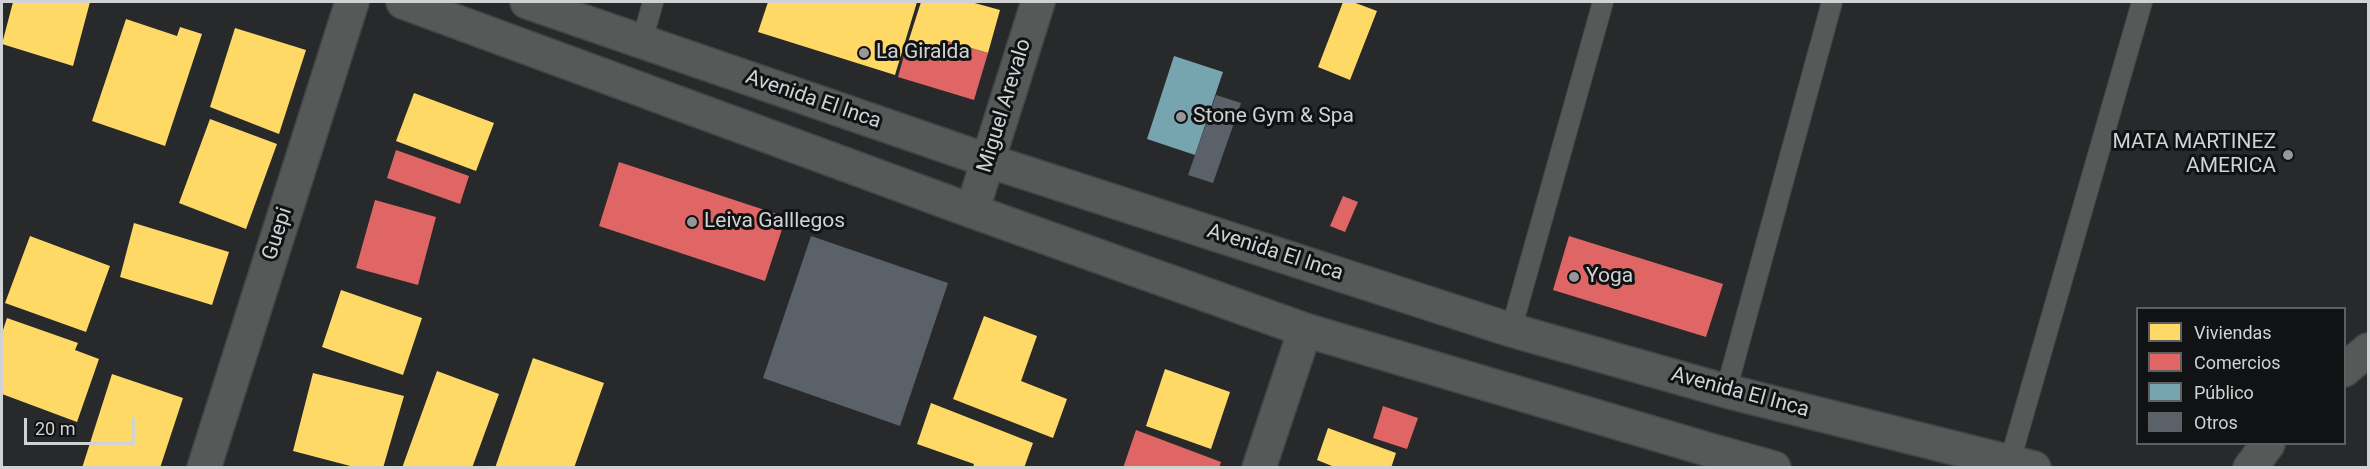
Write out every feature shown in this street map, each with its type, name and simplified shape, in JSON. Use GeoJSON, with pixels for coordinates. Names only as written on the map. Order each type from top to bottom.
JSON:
{"type":"FeatureCollection","features":[{"type":"Feature","properties":{"kind":"main road","name":"Guepi"},"geometry":{"type":"LineString","coordinates":[[204,468],[352,2]]}},
{"type":"Feature","properties":{"kind":"main road"},"geometry":{"type":"LineString","coordinates":[[403,2],[972,211],[1305,330],[1774,468]]}},
{"type":"Feature","properties":{"kind":"main road","name":"Avenida El Inca"},"geometry":{"type":"LineString","coordinates":[[527,2],[989,161],[1511,330],[1726,391],[2022,464]]}},
{"type":"Feature","properties":{"kind":"main road","name":"Miguel Arevalo"},"geometry":{"type":"LineString","coordinates":[[972,211],[1038,2]]}},
{"type":"Feature","properties":{"kind":"main road"},"geometry":{"type":"LineString","coordinates":[[1259,468],[1305,330]]}},
{"type":"Feature","properties":{"kind":"main road"},"geometry":{"type":"LineString","coordinates":[[2346,368],[2368,350]]}},
{"type":"Feature","properties":{"kind":"main road"},"geometry":{"type":"LineString","coordinates":[[2250,468],[2267,445]]}},
{"type":"Feature","properties":{"kind":"lane"},"geometry":{"type":"LineString","coordinates":[[642,42],[653,2]]}},
{"type":"Feature","properties":{"kind":"lane"},"geometry":{"type":"LineString","coordinates":[[1511,330],[1603,2]]}},
{"type":"Feature","properties":{"kind":"lane"},"geometry":{"type":"LineString","coordinates":[[1726,391],[1832,2]]}},
{"type":"Feature","properties":{"kind":"lane"},"geometry":{"type":"LineString","coordinates":[[2022,464],[2142,2]]}},
{"type":"Feature","properties":{"kind":"building: Viviendas"},"geometry":{"type":"Polygon","coordinates":[[[13,2],[90,2],[73,66],[2,44],[13,2]]]}},
{"type":"Feature","properties":{"kind":"building: Viviendas","name":"La Giralda"},"geometry":{"type":"Polygon","coordinates":[[[768,2],[917,2],[895,75],[758,32],[768,2]]]}},
{"type":"Feature","properties":{"kind":"building: Viviendas"},"geometry":{"type":"Polygon","coordinates":[[[921,2],[971,2],[1000,10],[988,53],[947,41],[941,62],[905,52],[921,2]]]}},
{"type":"Feature","properties":{"kind":"building: Viviendas"},"geometry":{"type":"Polygon","coordinates":[[[1343,2],[1353,2],[1377,11],[1350,80],[1318,67],[1343,2]]]}},
{"type":"Feature","properties":{"kind":"building: Viviendas"},"geometry":{"type":"Polygon","coordinates":[[[126,19],[177,36],[180,27],[202,34],[165,146],[92,121],[126,19]]]}},
{"type":"Feature","properties":{"kind":"building: Viviendas"},"geometry":{"type":"Polygon","coordinates":[[[235,28],[306,50],[279,134],[210,107],[235,28]]]}},
{"type":"Feature","properties":{"kind":"building: Viviendas"},"geometry":{"type":"Polygon","coordinates":[[[414,93],[494,123],[476,171],[396,141],[414,93]]]}},
{"type":"Feature","properties":{"kind":"building: Viviendas"},"geometry":{"type":"Polygon","coordinates":[[[210,119],[277,144],[246,229],[179,203],[210,119]]]}},
{"type":"Feature","properties":{"kind":"building: Viviendas"},"geometry":{"type":"Polygon","coordinates":[[[134,223],[229,252],[212,305],[120,277],[134,223]]]}},
{"type":"Feature","properties":{"kind":"building: Viviendas"},"geometry":{"type":"Polygon","coordinates":[[[30,236],[110,266],[86,332],[5,303],[30,236]]]}},
{"type":"Feature","properties":{"kind":"building: Viviendas"},"geometry":{"type":"Polygon","coordinates":[[[341,290],[422,318],[403,375],[322,347],[341,290]]]}},
{"type":"Feature","properties":{"kind":"building: Viviendas"},"geometry":{"type":"Polygon","coordinates":[[[984,316],[1037,336],[1021,381],[1067,399],[1053,438],[953,399],[984,316]]]}},
{"type":"Feature","properties":{"kind":"building: Viviendas"},"geometry":{"type":"Polygon","coordinates":[[[7,318],[78,343],[75,350],[99,359],[77,422],[2,394],[2,333],[7,318]]]}},
{"type":"Feature","properties":{"kind":"building: Viviendas"},"geometry":{"type":"Polygon","coordinates":[[[533,358],[604,383],[574,468],[495,468],[533,358]]]}},
{"type":"Feature","properties":{"kind":"building: Viviendas"},"geometry":{"type":"Polygon","coordinates":[[[1165,369],[1230,392],[1211,449],[1146,426],[1165,369]]]}},
{"type":"Feature","properties":{"kind":"building: Viviendas"},"geometry":{"type":"Polygon","coordinates":[[[437,371],[499,394],[472,468],[402,468],[437,371]]]}},
{"type":"Feature","properties":{"kind":"building: Viviendas"},"geometry":{"type":"Polygon","coordinates":[[[313,373],[404,396],[383,468],[358,468],[293,451],[313,373]]]}},
{"type":"Feature","properties":{"kind":"building: Viviendas"},"geometry":{"type":"Polygon","coordinates":[[[112,374],[183,398],[160,468],[82,468],[112,374]]]}},
{"type":"Feature","properties":{"kind":"building: Viviendas"},"geometry":{"type":"Polygon","coordinates":[[[931,403],[1033,443],[1024,468],[973,468],[974,464],[917,444],[931,403]]]}},
{"type":"Feature","properties":{"kind":"building: Viviendas"},"geometry":{"type":"Polygon","coordinates":[[[1328,428],[1396,453],[1391,468],[1337,468],[1317,460],[1328,428]]]}},
{"type":"Feature","properties":{"kind":"building: Comercios"},"geometry":{"type":"Polygon","coordinates":[[[947,41],[988,53],[974,100],[898,77],[905,52],[941,62],[947,41]]]}},
{"type":"Feature","properties":{"kind":"building: Comercios"},"geometry":{"type":"Polygon","coordinates":[[[396,150],[469,176],[460,204],[387,178],[396,150]]]}},
{"type":"Feature","properties":{"kind":"building: Comercios","name":"Leiva Galllegos"},"geometry":{"type":"Polygon","coordinates":[[[619,162],[786,217],[765,281],[599,226],[619,162]]]}},
{"type":"Feature","properties":{"kind":"building: Comercios"},"geometry":{"type":"Polygon","coordinates":[[[1343,196],[1358,202],[1345,232],[1330,226],[1343,196]]]}},
{"type":"Feature","properties":{"kind":"building: Comercios"},"geometry":{"type":"Polygon","coordinates":[[[375,200],[436,217],[418,285],[356,268],[375,200]]]}},
{"type":"Feature","properties":{"kind":"building: Comercios"},"geometry":{"type":"Polygon","coordinates":[[[1569,236],[1723,284],[1706,337],[1553,290],[1569,236]]]}},
{"type":"Feature","properties":{"kind":"building: Comercios"},"geometry":{"type":"Polygon","coordinates":[[[1383,406],[1418,418],[1407,449],[1373,438],[1383,406]]]}},
{"type":"Feature","properties":{"kind":"building: Comercios"},"geometry":{"type":"Polygon","coordinates":[[[1136,430],[1221,462],[1219,468],[1123,468],[1136,430]]]}},
{"type":"Feature","properties":{"kind":"building: Público","name":"Stone Gym & Spa"},"geometry":{"type":"Polygon","coordinates":[[[1174,56],[1223,72],[1195,155],[1147,139],[1174,56]]]}},
{"type":"Feature","properties":{"kind":"building: Otros"},"geometry":{"type":"Polygon","coordinates":[[[1216,95],[1241,103],[1213,183],[1188,175],[1216,95]]]}},
{"type":"Feature","properties":{"kind":"building: Otros"},"geometry":{"type":"Polygon","coordinates":[[[811,236],[948,283],[900,426],[763,378],[811,236]]]}},
{"type":"Feature","properties":{"kind":"place","name":"La Giralda"},"geometry":{"type":"Point","coordinates":[864,53]}},
{"type":"Feature","properties":{"kind":"place","name":"Stone Gym & Spa"},"geometry":{"type":"Point","coordinates":[1181,117]}},
{"type":"Feature","properties":{"kind":"place","name":"MATA MARTINEZ AMERICA"},"geometry":{"type":"Point","coordinates":[2288,155]}},
{"type":"Feature","properties":{"kind":"place","name":"Leiva Galllegos"},"geometry":{"type":"Point","coordinates":[692,222]}},
{"type":"Feature","properties":{"kind":"place","name":"Yoga"},"geometry":{"type":"Point","coordinates":[1574,277]}}]}
